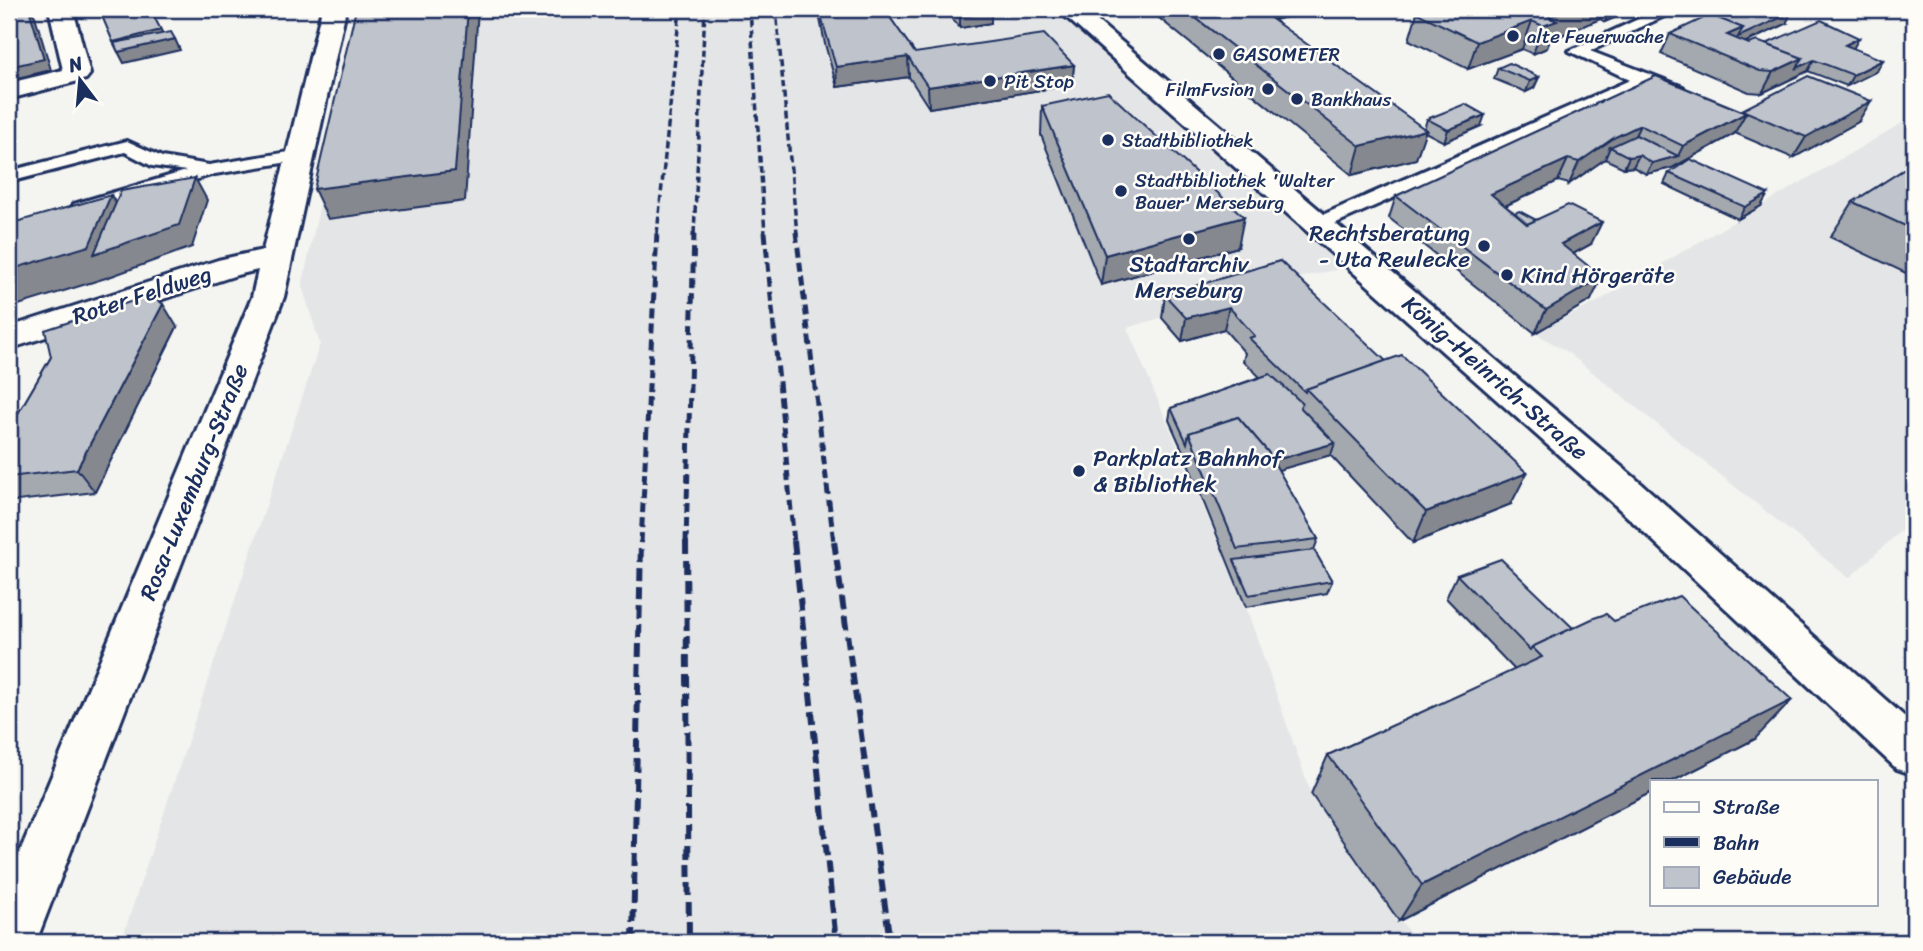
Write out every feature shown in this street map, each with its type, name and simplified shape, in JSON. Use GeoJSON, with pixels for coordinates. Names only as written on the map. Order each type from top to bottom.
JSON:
{"type":"FeatureCollection","features":[{"type":"Feature","properties":{"kind":"street"},"geometry":{"type":"LineString","coordinates":[[9,92],[77,74],[61,9]]}},
{"type":"Feature","properties":{"kind":"street","name":"Rosa-Luxemburg-Straße"},"geometry":{"type":"LineString","coordinates":[[9,942],[268,297],[334,9]]}},
{"type":"Feature","properties":{"kind":"street","name":"König-Heinrich-Straße"},"geometry":{"type":"LineString","coordinates":[[1069,9],[1638,503],[1914,754]]}},
{"type":"Feature","properties":{"kind":"street","name":"Roter Feldweg"},"geometry":{"type":"LineString","coordinates":[[9,338],[229,267],[277,257]]}},
{"type":"Feature","properties":{"kind":"lane"},"geometry":{"type":"LineString","coordinates":[[1672,9],[1577,51],[1644,80],[1696,98]]}},
{"type":"Feature","properties":{"kind":"lane"},"geometry":{"type":"LineString","coordinates":[[1318,224],[1644,80]]}},
{"type":"Feature","properties":{"kind":"lane"},"geometry":{"type":"LineString","coordinates":[[9,177],[127,146],[158,162],[214,169]]}},
{"type":"Feature","properties":{"kind":"lane"},"geometry":{"type":"LineString","coordinates":[[60,214],[214,169],[301,155]]}},
{"type":"Feature","properties":{"kind":"shaded area"},"geometry":{"type":"Polygon","coordinates":[[[363,9],[1055,9],[1344,268],[1275,283],[1127,328],[1246,607],[1311,794],[1416,942],[121,942],[320,344],[302,286],[363,9]]]}},
{"type":"Feature","properties":{"kind":"shaded area"},"geometry":{"type":"Polygon","coordinates":[[[1914,116],[1914,519],[1849,578],[1566,351],[1535,333],[1597,302],[1914,116]]]}},
{"type":"Feature","properties":{"kind":"building"},"geometry":{"type":"Polygon","coordinates":[[[29,9],[44,59],[9,67],[9,10],[29,9]]]}},
{"type":"Feature","properties":{"kind":"building"},"geometry":{"type":"Polygon","coordinates":[[[99,9],[150,9],[161,30],[113,42],[99,9]]]}},
{"type":"Feature","properties":{"kind":"building"},"geometry":{"type":"Polygon","coordinates":[[[356,9],[468,9],[455,171],[314,189],[356,9]]]}},
{"type":"Feature","properties":{"kind":"building"},"geometry":{"type":"Polygon","coordinates":[[[820,9],[884,9],[915,53],[1044,34],[1074,65],[928,87],[908,57],[836,67],[820,9]]]}},
{"type":"Feature","properties":{"kind":"building"},"geometry":{"type":"Polygon","coordinates":[[[952,9],[988,9],[991,12],[960,17],[952,9]]]}},
{"type":"Feature","properties":{"kind":"building"},"geometry":{"type":"Polygon","coordinates":[[[1258,9],[1426,130],[1360,146],[1187,11],[1258,9]]]}},
{"type":"Feature","properties":{"kind":"building"},"geometry":{"type":"Polygon","coordinates":[[[1428,9],[1450,9],[1460,13],[1474,9],[1570,9],[1549,17],[1557,21],[1543,26],[1532,21],[1477,42],[1417,13],[1428,9]]]}},
{"type":"Feature","properties":{"kind":"building"},"geometry":{"type":"Polygon","coordinates":[[[1741,9],[1779,9],[1791,13],[1738,37],[1743,28],[1719,19],[1741,9]]]}},
{"type":"Feature","properties":{"kind":"building"},"geometry":{"type":"Polygon","coordinates":[[[1710,15],[1743,28],[1727,35],[1749,44],[1757,41],[1803,58],[1773,72],[1760,71],[1670,34],[1710,15]]]}},
{"type":"Feature","properties":{"kind":"building"},"geometry":{"type":"Polygon","coordinates":[[[1821,20],[1859,38],[1845,45],[1883,60],[1853,75],[1814,60],[1797,68],[1803,58],[1766,44],[1821,20]]]}},
{"type":"Feature","properties":{"kind":"building"},"geometry":{"type":"Polygon","coordinates":[[[171,32],[175,39],[118,52],[114,43],[171,32]]]}},
{"type":"Feature","properties":{"kind":"building"},"geometry":{"type":"Polygon","coordinates":[[[1509,63],[1539,77],[1530,81],[1498,68],[1509,63]]]}},
{"type":"Feature","properties":{"kind":"building"},"geometry":{"type":"Polygon","coordinates":[[[1656,76],[1746,113],[1683,146],[1640,125],[1615,137],[1579,162],[1568,159],[1491,194],[1527,224],[1568,205],[1602,222],[1561,244],[1602,277],[1546,310],[1396,196],[1656,76]]]}},
{"type":"Feature","properties":{"kind":"building"},"geometry":{"type":"Polygon","coordinates":[[[1808,76],[1871,101],[1806,137],[1742,110],[1808,76]]]}},
{"type":"Feature","properties":{"kind":"building","name":"Stadtbibliothek 'Walter Bauer' Merseburg"},"geometry":{"type":"Polygon","coordinates":[[[1108,92],[1244,217],[1105,255],[1042,106],[1108,92]]]}},
{"type":"Feature","properties":{"kind":"building"},"geometry":{"type":"Polygon","coordinates":[[[1465,104],[1485,115],[1448,130],[1427,119],[1465,104]]]}},
{"type":"Feature","properties":{"kind":"building"},"geometry":{"type":"Polygon","coordinates":[[[1636,135],[1678,156],[1652,163],[1639,155],[1629,157],[1610,147],[1636,135]]]}},
{"type":"Feature","properties":{"kind":"building"},"geometry":{"type":"Polygon","coordinates":[[[1690,159],[1768,194],[1745,207],[1669,173],[1690,159]]]}},
{"type":"Feature","properties":{"kind":"building"},"geometry":{"type":"Polygon","coordinates":[[[1914,163],[1914,230],[1853,202],[1914,163]]]}},
{"type":"Feature","properties":{"kind":"building"},"geometry":{"type":"Polygon","coordinates":[[[195,178],[179,225],[94,254],[121,191],[195,178]]]}},
{"type":"Feature","properties":{"kind":"building"},"geometry":{"type":"Polygon","coordinates":[[[111,195],[89,246],[9,270],[9,224],[111,195]]]}},
{"type":"Feature","properties":{"kind":"building"},"geometry":{"type":"Polygon","coordinates":[[[1519,211],[1536,220],[1527,224],[1515,213],[1519,211]]]}},
{"type":"Feature","properties":{"kind":"building"},"geometry":{"type":"Polygon","coordinates":[[[1280,261],[1386,361],[1306,389],[1305,392],[1249,338],[1255,336],[1229,307],[1186,318],[1165,295],[1280,261]]]}},
{"type":"Feature","properties":{"kind":"building"},"geometry":{"type":"Polygon","coordinates":[[[151,295],[163,304],[77,469],[9,477],[9,429],[51,357],[45,330],[151,295]]]}},
{"type":"Feature","properties":{"kind":"building"},"geometry":{"type":"Polygon","coordinates":[[[1402,355],[1527,473],[1426,512],[1306,389],[1402,355]]]}},
{"type":"Feature","properties":{"kind":"building"},"geometry":{"type":"Polygon","coordinates":[[[1270,374],[1302,403],[1300,407],[1335,443],[1272,461],[1268,452],[1238,417],[1189,433],[1187,443],[1171,408],[1270,374]]]}},
{"type":"Feature","properties":{"kind":"building"},"geometry":{"type":"Polygon","coordinates":[[[1238,417],[1268,452],[1318,539],[1237,549],[1189,433],[1238,417]]]}},
{"type":"Feature","properties":{"kind":"building"},"geometry":{"type":"Polygon","coordinates":[[[1314,550],[1332,581],[1249,595],[1234,560],[1314,550]]]}},
{"type":"Feature","properties":{"kind":"building"},"geometry":{"type":"Polygon","coordinates":[[[1501,559],[1573,628],[1530,650],[1457,575],[1501,559]]]}},
{"type":"Feature","properties":{"kind":"building"},"geometry":{"type":"Polygon","coordinates":[[[1679,596],[1792,700],[1422,885],[1328,755],[1542,657],[1532,647],[1594,618],[1606,614],[1614,621],[1679,596]]]}},
{"type":"Feature","properties":{"kind":"railway"},"geometry":{"type":"LineString","coordinates":[[657,234],[680,9]]}},
{"type":"Feature","properties":{"kind":"railway"},"geometry":{"type":"LineString","coordinates":[[694,234],[705,9]]}},
{"type":"Feature","properties":{"kind":"railway"},"geometry":{"type":"LineString","coordinates":[[750,9],[765,234]]}},
{"type":"Feature","properties":{"kind":"railway"},"geometry":{"type":"LineString","coordinates":[[776,9],[797,234]]}},
{"type":"Feature","properties":{"kind":"railway"},"geometry":{"type":"LineString","coordinates":[[641,543],[657,232]]}},
{"type":"Feature","properties":{"kind":"railway"},"geometry":{"type":"LineString","coordinates":[[686,543],[694,232]]}},
{"type":"Feature","properties":{"kind":"railway"},"geometry":{"type":"LineString","coordinates":[[765,232],[794,543]]}},
{"type":"Feature","properties":{"kind":"railway"},"geometry":{"type":"LineString","coordinates":[[796,232],[834,543]]}},
{"type":"Feature","properties":{"kind":"railway"},"geometry":{"type":"LineString","coordinates":[[633,942],[641,541]]}},
{"type":"Feature","properties":{"kind":"railway"},"geometry":{"type":"LineString","coordinates":[[794,541],[836,942]]}},
{"type":"Feature","properties":{"kind":"railway"},"geometry":{"type":"LineString","coordinates":[[834,541],[890,942]]}},
{"type":"Feature","properties":{"kind":"railway"},"geometry":{"type":"LineString","coordinates":[[686,543],[689,942]]}},
{"type":"Feature","properties":{"kind":"place","name":"alte Feuerwache"},"geometry":{"type":"Point","coordinates":[1513,36]}},
{"type":"Feature","properties":{"kind":"place","name":"GASOMETER"},"geometry":{"type":"Point","coordinates":[1219,54]}},
{"type":"Feature","properties":{"kind":"place","name":"Pit Stop"},"geometry":{"type":"Point","coordinates":[990,81]}},
{"type":"Feature","properties":{"kind":"place","name":"FilmFvsion"},"geometry":{"type":"Point","coordinates":[1268,89]}},
{"type":"Feature","properties":{"kind":"place","name":"Bankhaus"},"geometry":{"type":"Point","coordinates":[1297,99]}},
{"type":"Feature","properties":{"kind":"place","name":"Stadtbibliothek"},"geometry":{"type":"Point","coordinates":[1108,140]}},
{"type":"Feature","properties":{"kind":"place","name":"Stadtbibliothek 'Walter Bauer' Merseburg"},"geometry":{"type":"Point","coordinates":[1121,191]}},
{"type":"Feature","properties":{"kind":"place","name":"Stadtarchiv Merseburg"},"geometry":{"type":"Point","coordinates":[1189,239]}},
{"type":"Feature","properties":{"kind":"place","name":"Rechtsberatung - Uta Reulecke"},"geometry":{"type":"Point","coordinates":[1484,246]}},
{"type":"Feature","properties":{"kind":"place","name":"Kind Hörgeräte"},"geometry":{"type":"Point","coordinates":[1507,275]}},
{"type":"Feature","properties":{"kind":"place","name":"Parkplatz Bahnhof & Bibliothek"},"geometry":{"type":"Point","coordinates":[1079,471]}}]}
